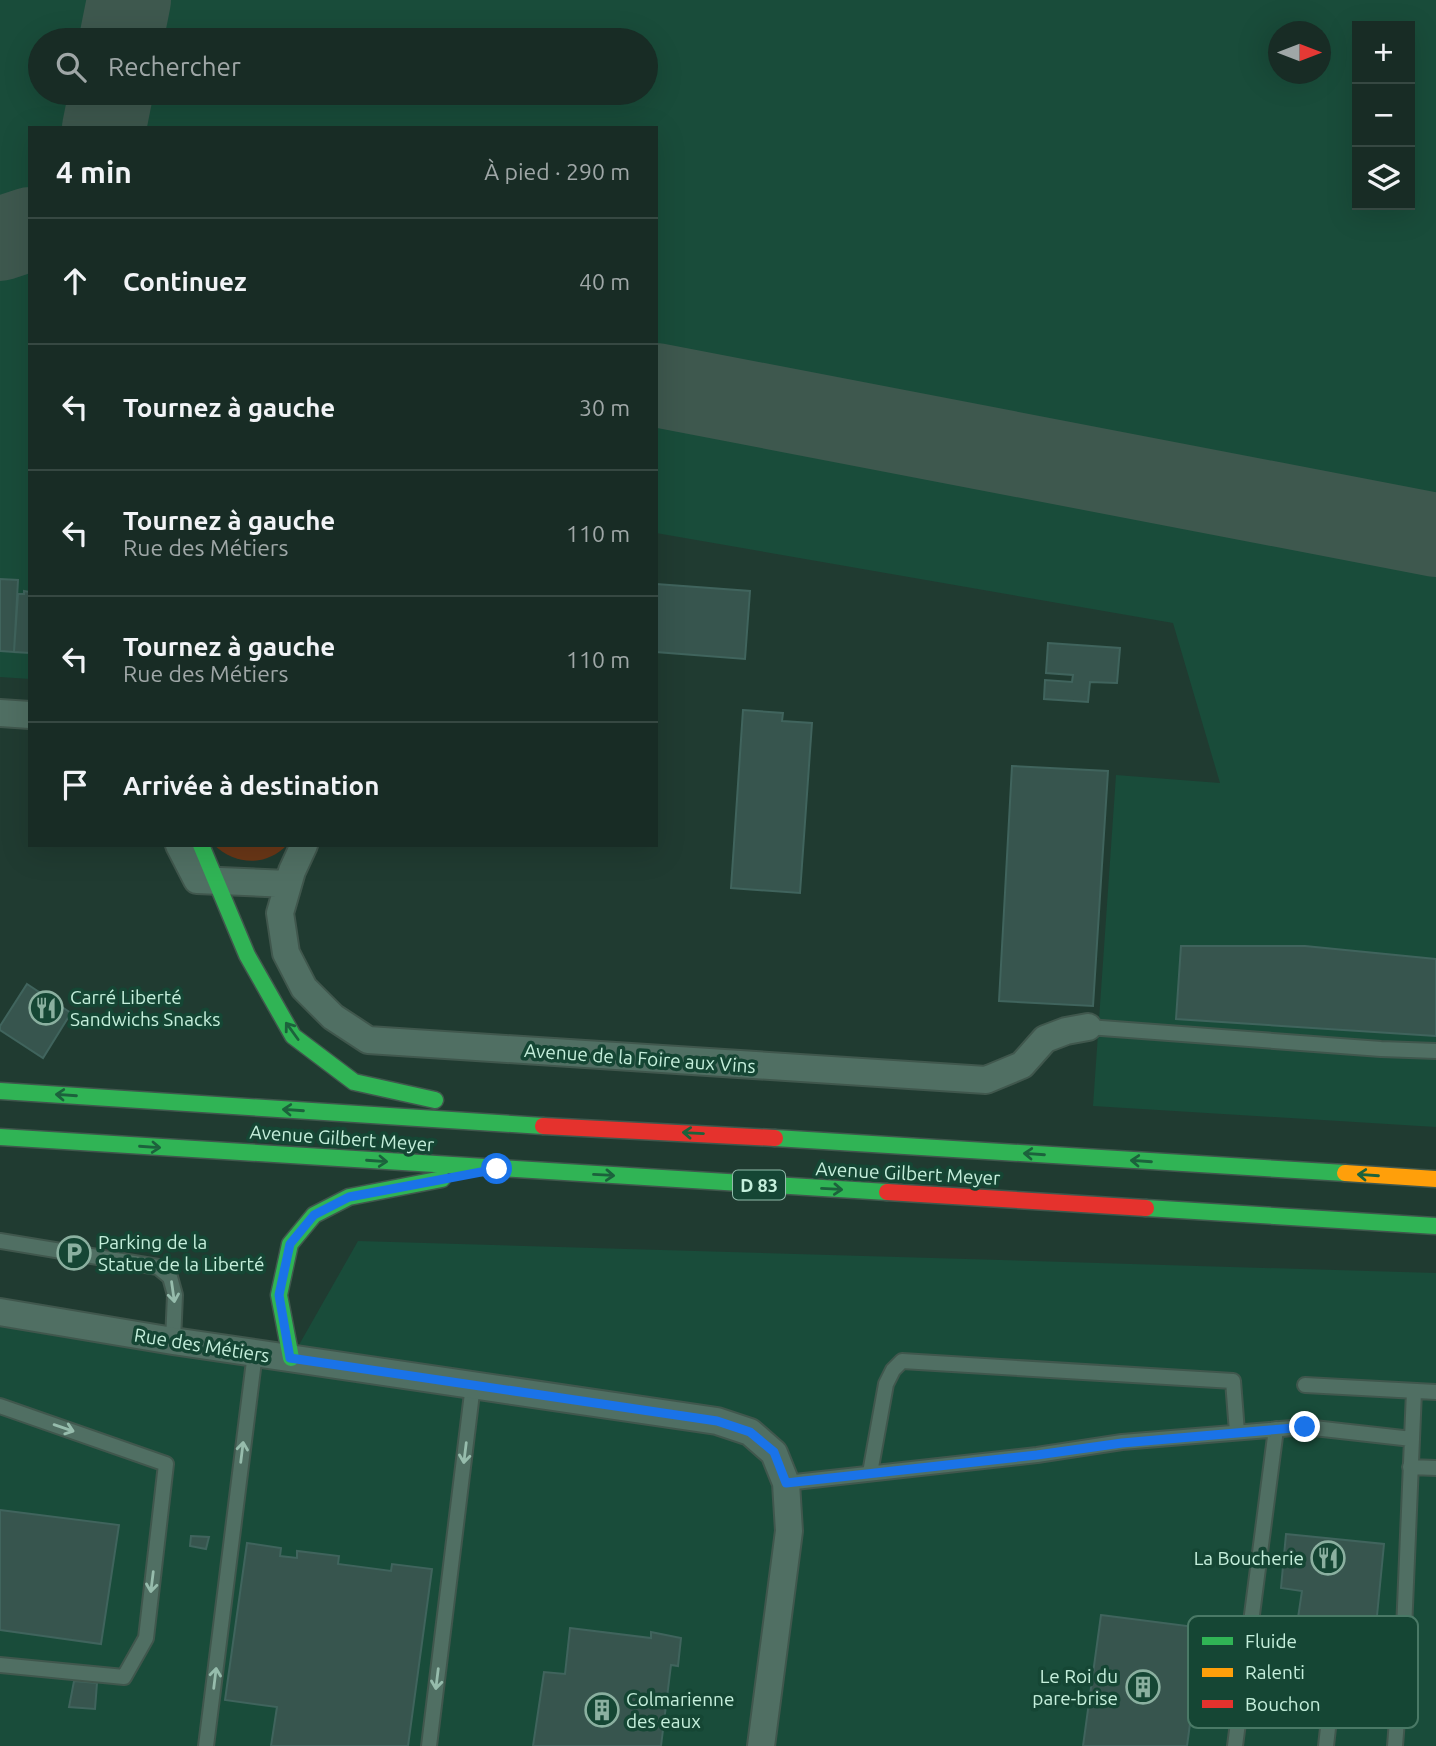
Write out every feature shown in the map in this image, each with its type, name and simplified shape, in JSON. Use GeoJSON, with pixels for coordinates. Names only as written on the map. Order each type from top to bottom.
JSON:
{"type":"FeatureCollection","features":[{"type":"Feature","properties":{"kind":"main road"},"geometry":{"type":"LineString","coordinates":[[202,847],[247,955],[293,1037],[355,1082],[557,1126]]}},
{"type":"Feature","properties":{"kind":"main road","name":"Avenue Gilbert Meyer"},"geometry":{"type":"LineString","coordinates":[[0,1091],[1436,1180]]}},
{"type":"Feature","properties":{"kind":"main road","name":"Avenue Gilbert Meyer"},"geometry":{"type":"LineString","coordinates":[[0,1137],[1436,1226]]}},
{"type":"Feature","properties":{"kind":"main road"},"geometry":{"type":"LineString","coordinates":[[290,1358],[279,1295],[290,1244],[314,1215],[349,1197],[497,1169]]}},
{"type":"Feature","properties":{"kind":"street"},"geometry":{"type":"LineString","coordinates":[[0,713],[28,715]]}},
{"type":"Feature","properties":{"kind":"street"},"geometry":{"type":"LineString","coordinates":[[180,847],[197,880],[288,884]]}},
{"type":"Feature","properties":{"kind":"street","name":"Avenue de la Foire aux Vins"},"geometry":{"type":"LineString","coordinates":[[303,847],[292,871],[280,913],[286,953],[304,988],[333,1017],[368,1040],[986,1080],[1022,1065],[1045,1039],[1088,1027]]}},
{"type":"Feature","properties":{"kind":"street","name":"Rue des Métiers"},"geometry":{"type":"LineString","coordinates":[[0,1312],[173,1341],[717,1421],[750,1432],[774,1452],[786,1483],[789,1531],[761,1746]]}},
{"type":"Feature","properties":{"kind":"lane"},"geometry":{"type":"LineString","coordinates":[[1088,1027],[1436,1051]]}},
{"type":"Feature","properties":{"kind":"lane"},"geometry":{"type":"LineString","coordinates":[[0,1241],[158,1268],[170,1277],[175,1295],[173,1341]]}},
{"type":"Feature","properties":{"kind":"lane"},"geometry":{"type":"LineString","coordinates":[[206,1746],[255,1353]]}},
{"type":"Feature","properties":{"kind":"lane"},"geometry":{"type":"LineString","coordinates":[[870,1473],[886,1384],[893,1370],[902,1362],[1233,1381],[1237,1432]]}},
{"type":"Feature","properties":{"kind":"lane"},"geometry":{"type":"LineString","coordinates":[[429,1746],[473,1385]]}},
{"type":"Feature","properties":{"kind":"lane"},"geometry":{"type":"LineString","coordinates":[[1305,1385],[1436,1392]]}},
{"type":"Feature","properties":{"kind":"lane"},"geometry":{"type":"LineString","coordinates":[[1405,1616],[1414,1391]]}},
{"type":"Feature","properties":{"kind":"lane"},"geometry":{"type":"LineString","coordinates":[[0,1406],[166,1464],[146,1638],[124,1677],[0,1665]]}},
{"type":"Feature","properties":{"kind":"lane"},"geometry":{"type":"LineString","coordinates":[[786,1483],[1122,1443],[1276,1429],[1305,1427],[1412,1439]]}},
{"type":"Feature","properties":{"kind":"lane"},"geometry":{"type":"LineString","coordinates":[[1252,1616],[1276,1429]]}},
{"type":"Feature","properties":{"kind":"lane"},"geometry":{"type":"LineString","coordinates":[[1410,1467],[1436,1468]]}},
{"type":"Feature","properties":{"kind":"lane"},"geometry":{"type":"LineString","coordinates":[[1235,1746],[1237,1728]]}},
{"type":"Feature","properties":{"kind":"lane"},"geometry":{"type":"LineString","coordinates":[[1326,1746],[1328,1728]]}},
{"type":"Feature","properties":{"kind":"lane"},"geometry":{"type":"LineString","coordinates":[[1395,1746],[1397,1728]]}},
{"type":"Feature","properties":{"kind":"shaded area"},"geometry":{"type":"Polygon","coordinates":[[[0,0],[1436,0],[1436,1127],[1093,1106],[1116,775],[1220,783],[1173,623],[658,533],[658,126],[28,126],[28,679],[0,677],[0,0]]]}},
{"type":"Feature","properties":{"kind":"shaded area"},"geometry":{"type":"Polygon","coordinates":[[[216,847],[285,847],[270,857],[250,861],[222,852],[216,847]]]}},
{"type":"Feature","properties":{"kind":"shaded area"},"geometry":{"type":"Polygon","coordinates":[[[358,1241],[1436,1273],[1436,1746],[0,1746],[0,1326],[287,1366],[358,1241]]]}},
{"type":"Feature","properties":{"kind":"building"},"geometry":{"type":"Polygon","coordinates":[[[0,579],[18,580],[14,652],[0,651],[0,579]]]}},
{"type":"Feature","properties":{"kind":"building"},"geometry":{"type":"Polygon","coordinates":[[[658,584],[750,591],[745,659],[658,652],[658,584]]]}},
{"type":"Feature","properties":{"kind":"building"},"geometry":{"type":"Polygon","coordinates":[[[24,591],[28,592],[28,653],[14,652],[18,594],[24,594],[24,591]]]}},
{"type":"Feature","properties":{"kind":"building"},"geometry":{"type":"Polygon","coordinates":[[[1048,643],[1120,648],[1117,683],[1090,682],[1088,702],[1044,699],[1045,680],[1072,682],[1073,675],[1046,673],[1048,643]]]}},
{"type":"Feature","properties":{"kind":"building"},"geometry":{"type":"Polygon","coordinates":[[[743,710],[783,713],[782,721],[812,723],[800,893],[731,888],[743,710]]]}},
{"type":"Feature","properties":{"kind":"building"},"geometry":{"type":"Polygon","coordinates":[[[1012,766],[1108,771],[1093,1006],[999,1001],[1012,766]]]}},
{"type":"Feature","properties":{"kind":"building"},"geometry":{"type":"Polygon","coordinates":[[[1181,946],[1305,946],[1436,959],[1436,1036],[1176,1019],[1181,946]]]}},
{"type":"Feature","properties":{"kind":"building"},"geometry":{"type":"Polygon","coordinates":[[[27,984],[71,1013],[43,1058],[0,1030],[27,984]]]}},
{"type":"Feature","properties":{"kind":"building"},"geometry":{"type":"Polygon","coordinates":[[[0,1510],[119,1525],[101,1644],[0,1630],[0,1510]]]}},
{"type":"Feature","properties":{"kind":"building"},"geometry":{"type":"Polygon","coordinates":[[[1286,1534],[1384,1544],[1377,1616],[1298,1616],[1302,1591],[1281,1588],[1286,1534]]]}},
{"type":"Feature","properties":{"kind":"building"},"geometry":{"type":"Polygon","coordinates":[[[191,1536],[209,1537],[206,1549],[190,1546],[191,1536]]]}},
{"type":"Feature","properties":{"kind":"building"},"geometry":{"type":"Polygon","coordinates":[[[247,1543],[281,1548],[280,1556],[297,1558],[297,1551],[339,1556],[338,1564],[391,1571],[392,1564],[432,1569],[408,1746],[271,1746],[277,1707],[225,1700],[247,1543]]]}},
{"type":"Feature","properties":{"kind":"building","name":"Le Roi du pare-brise"},"geometry":{"type":"Polygon","coordinates":[[[1101,1615],[1188,1626],[1189,1728],[1187,1746],[1083,1746],[1101,1615]]]}},
{"type":"Feature","properties":{"kind":"building","name":"Colmarienne des eaux"},"geometry":{"type":"Polygon","coordinates":[[[570,1628],[651,1638],[651,1632],[681,1638],[678,1666],[671,1665],[661,1746],[533,1746],[544,1672],[565,1674],[570,1628]]]}},
{"type":"Feature","properties":{"kind":"building"},"geometry":{"type":"Polygon","coordinates":[[[74,1681],[97,1683],[95,1709],[69,1707],[74,1681]]]}},
{"type":"Feature","properties":{"kind":"taxiway"},"geometry":{"type":"LineString","coordinates":[[123,28],[129,0]]}},
{"type":"Feature","properties":{"kind":"taxiway"},"geometry":{"type":"LineString","coordinates":[[104,126],[109,105]]}},
{"type":"Feature","properties":{"kind":"taxiway"},"geometry":{"type":"LineString","coordinates":[[0,239],[28,230]]}},
{"type":"Feature","properties":{"kind":"taxiway"},"geometry":{"type":"LineString","coordinates":[[658,385],[1436,535]]}},
{"type":"Feature","properties":{"kind":"traffic: fast"},"geometry":{"type":"LineString","coordinates":[[202,847],[247,955],[293,1036],[354,1082],[435,1100]]}},
{"type":"Feature","properties":{"kind":"traffic: fast"},"geometry":{"type":"LineString","coordinates":[[0,1091],[543,1126]]}},
{"type":"Feature","properties":{"kind":"traffic: fast"},"geometry":{"type":"LineString","coordinates":[[0,1137],[887,1192]]}},
{"type":"Feature","properties":{"kind":"traffic: fast"},"geometry":{"type":"LineString","coordinates":[[775,1138],[1345,1173]]}},
{"type":"Feature","properties":{"kind":"traffic: fast"},"geometry":{"type":"LineString","coordinates":[[291,1358],[279,1295],[290,1244],[314,1215],[349,1197],[442,1179]]}},
{"type":"Feature","properties":{"kind":"traffic: fast"},"geometry":{"type":"LineString","coordinates":[[1146,1208],[1436,1226]]}},
{"type":"Feature","properties":{"kind":"traffic: slow"},"geometry":{"type":"LineString","coordinates":[[1345,1173],[1436,1179]]}},
{"type":"Feature","properties":{"kind":"traffic: jam"},"geometry":{"type":"LineString","coordinates":[[543,1126],[775,1138]]}},
{"type":"Feature","properties":{"kind":"traffic: jam"},"geometry":{"type":"LineString","coordinates":[[887,1192],[1146,1208]]}},
{"type":"Feature","properties":{"kind":"place","name":"Carré Liberté Sandwichs Snacks"},"geometry":{"type":"Point","coordinates":[46,1008]}},
{"type":"Feature","properties":{"kind":"place","name":"Parking de la Statue de la Liberté"},"geometry":{"type":"Point","coordinates":[74,1253]}},
{"type":"Feature","properties":{"kind":"place","name":"La Boucherie"},"geometry":{"type":"Point","coordinates":[1328,1558]}},
{"type":"Feature","properties":{"kind":"place","name":"Le Roi du pare-brise"},"geometry":{"type":"Point","coordinates":[1143,1687]}},
{"type":"Feature","properties":{"kind":"place","name":"Colmarienne des eaux"},"geometry":{"type":"Point","coordinates":[602,1710]}},
{"type":"Feature","properties":{"kind":"route"},"geometry":{"type":"LineString","coordinates":[[497,1169],[349,1197],[314,1215],[290,1244],[279,1295],[290,1358],[717,1421],[750,1432],[774,1452],[786,1483],[1122,1443],[1305,1427]]}}]}
